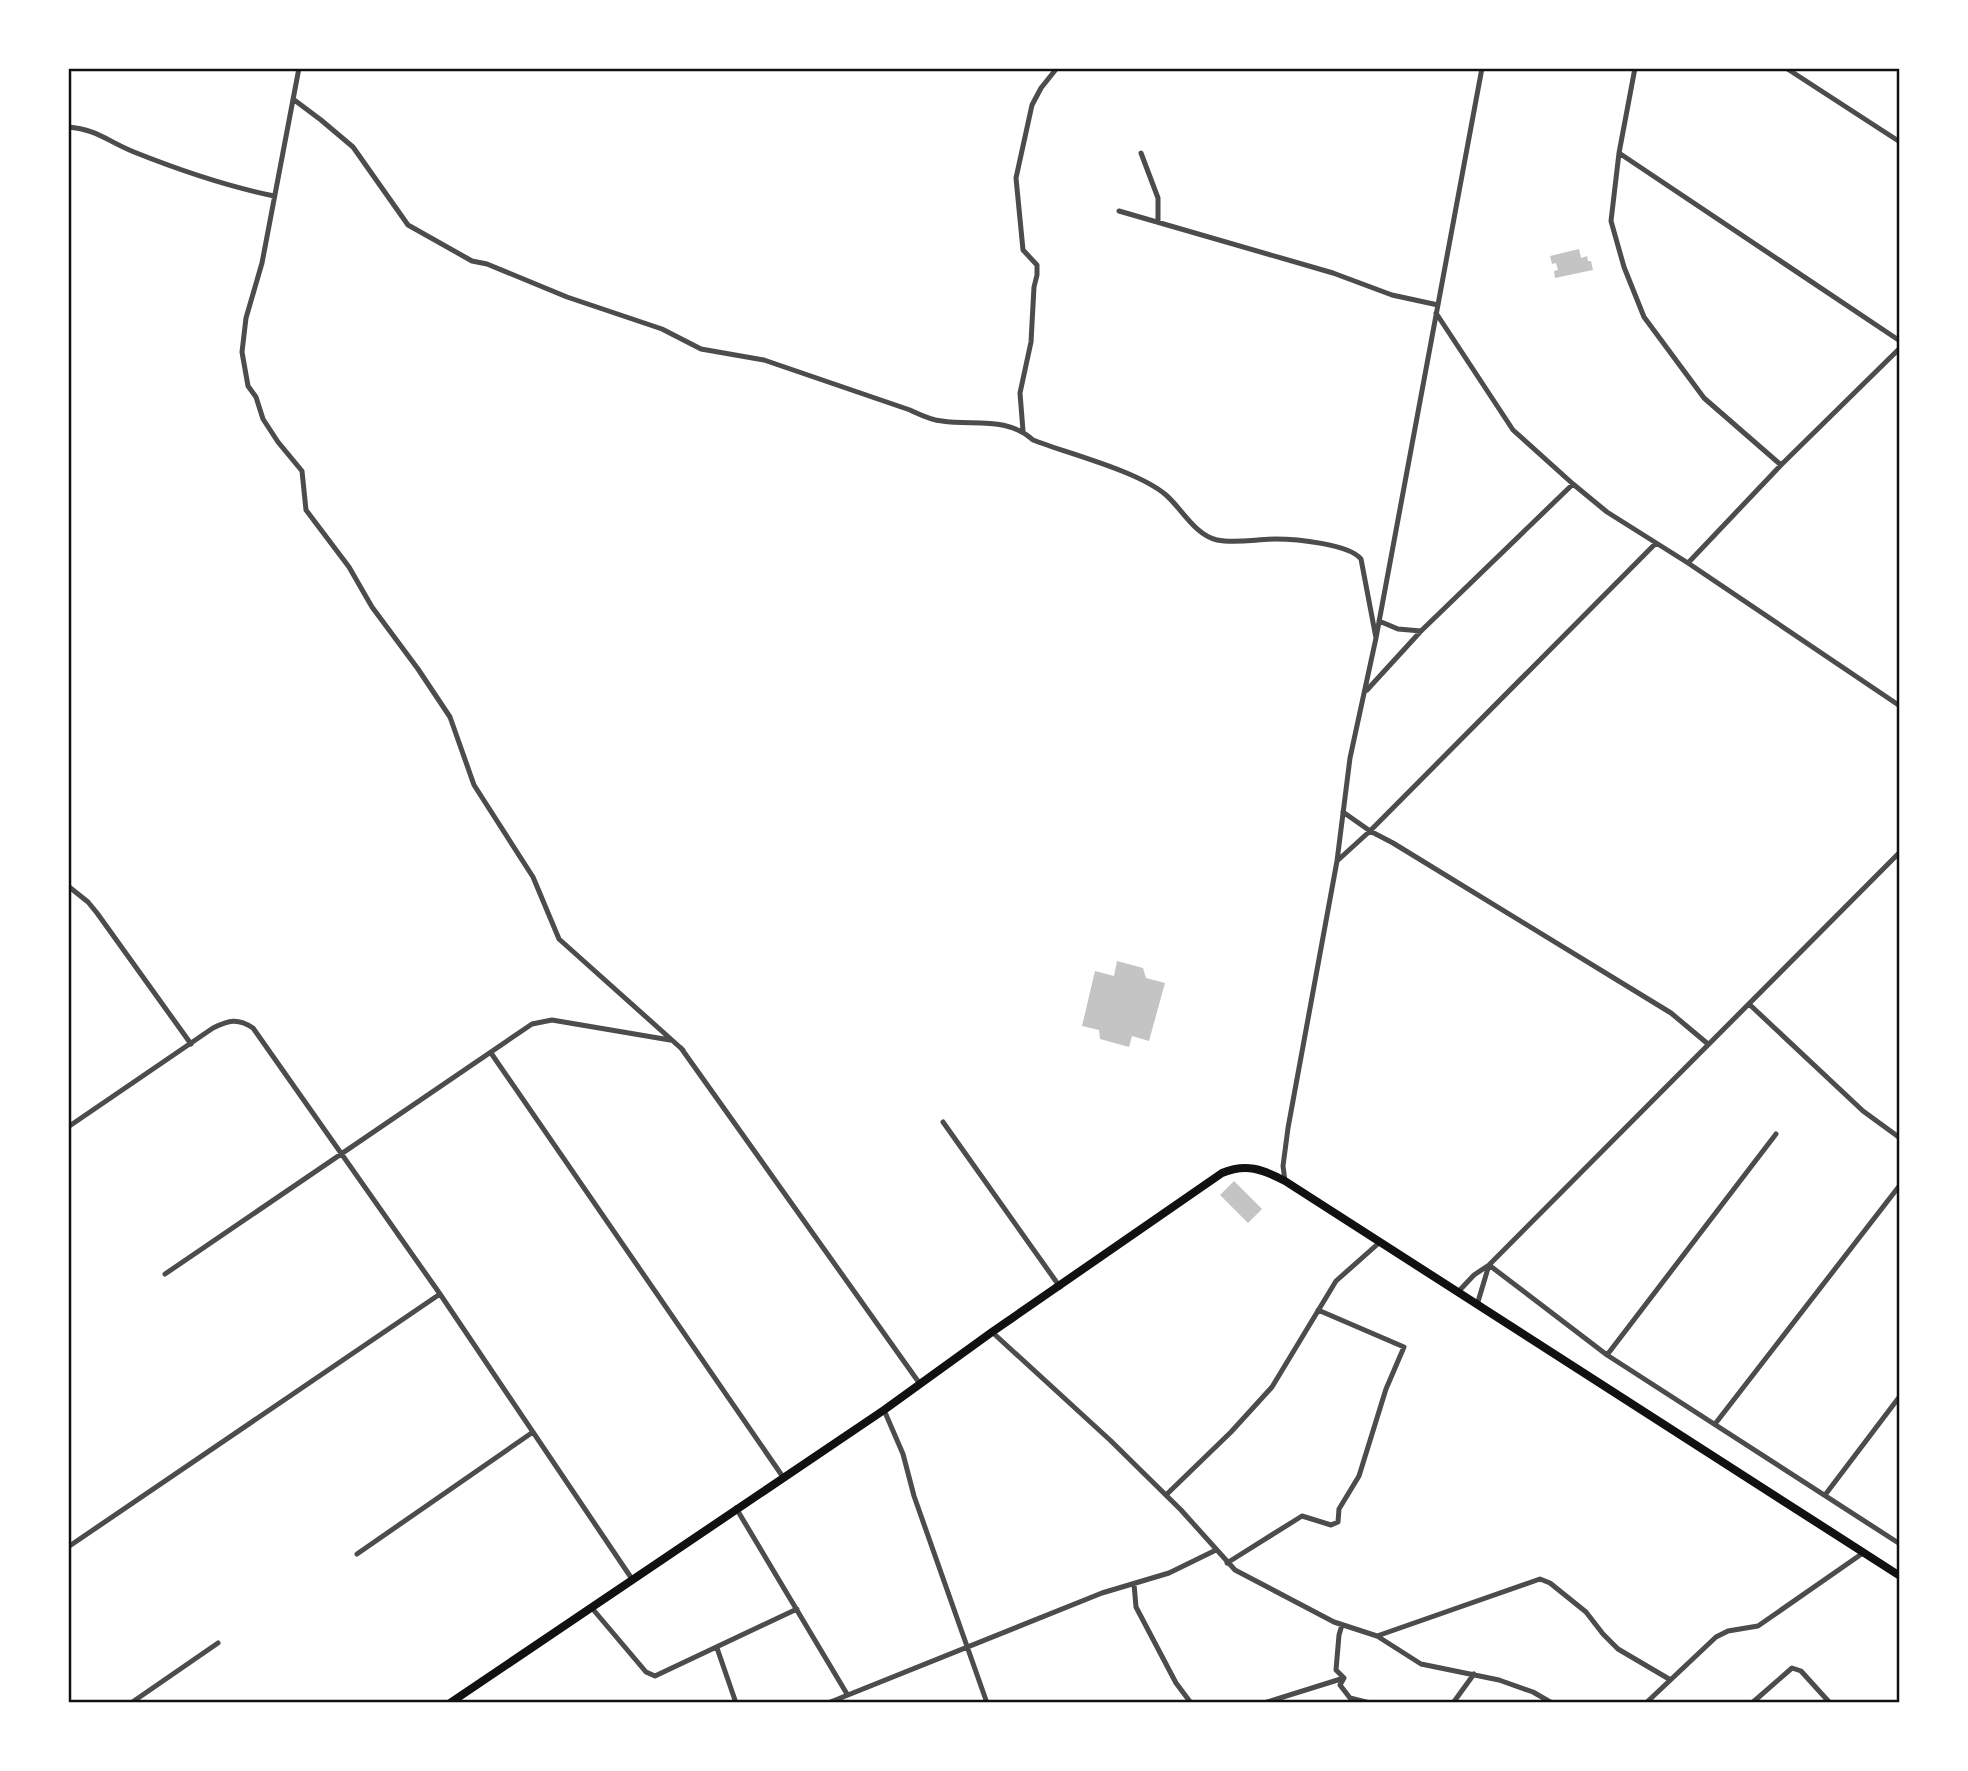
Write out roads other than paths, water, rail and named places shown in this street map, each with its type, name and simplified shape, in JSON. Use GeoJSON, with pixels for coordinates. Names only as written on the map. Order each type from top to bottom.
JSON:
{"type":"FeatureCollection","features":[{"type":"Feature","properties":{"kind":"main road"},"geometry":{"type":"LineString","coordinates":[[450,1703],[884,1410],[1222,1173],[1248,1166],[1266,1171],[1284,1181],[1900,1576]]}},
{"type":"Feature","properties":{"kind":"street"},"geometry":{"type":"LineString","coordinates":[[299,68],[284,157],[262,263],[246,318],[242,352],[248,386],[256,397],[263,419],[302,471],[306,510],[349,567],[372,607],[450,717],[474,785],[533,877],[559,939],[683,1050],[920,1384]]}},
{"type":"Feature","properties":{"kind":"street"},"geometry":{"type":"LineString","coordinates":[[1023,431],[1020,393],[1031,342],[1037,265],[1023,250],[1016,178],[1032,105],[1057,68]]}},
{"type":"Feature","properties":{"kind":"street"},"geometry":{"type":"LineString","coordinates":[[1284,1181],[1283,1166],[1288,1128],[1337,861],[1350,758],[1377,638],[1482,68]]}},
{"type":"Feature","properties":{"kind":"street"},"geometry":{"type":"LineString","coordinates":[[1635,68],[1619,153],[1611,221],[1624,267],[1644,317],[1704,398],[1781,465]]}},
{"type":"Feature","properties":{"kind":"street"},"geometry":{"type":"LineString","coordinates":[[1786,68],[1900,142]]}},
{"type":"Feature","properties":{"kind":"street"},"geometry":{"type":"LineString","coordinates":[[293,99],[353,147],[408,225],[441,241],[472,261],[487,264],[593,306],[662,329],[701,349],[764,360],[910,410],[926,418],[944,422],[998,424],[1023,431],[1033,440],[1112,468],[1150,485],[1164,494],[1203,534],[1214,540],[1228,542],[1279,539],[1347,548],[1357,554],[1364,568],[1369,608],[1375,622],[1377,638]]}},
{"type":"Feature","properties":{"kind":"street"},"geometry":{"type":"LineString","coordinates":[[68,127],[95,132],[128,150],[169,166],[241,189],[274,196]]}},
{"type":"Feature","properties":{"kind":"street"},"geometry":{"type":"LineString","coordinates":[[1140,153],[1155,186],[1160,213],[1158,222]]}},
{"type":"Feature","properties":{"kind":"street"},"geometry":{"type":"LineString","coordinates":[[1619,153],[1900,341]]}},
{"type":"Feature","properties":{"kind":"street"},"geometry":{"type":"LineString","coordinates":[[1119,211],[1333,273],[1392,295],[1438,305]]}},
{"type":"Feature","properties":{"kind":"street"},"geometry":{"type":"LineString","coordinates":[[1436,313],[1513,430],[1573,484],[1607,512],[1688,563],[1900,706]]}},
{"type":"Feature","properties":{"kind":"street"},"geometry":{"type":"LineString","coordinates":[[1688,563],[1781,465],[1900,348]]}},
{"type":"Feature","properties":{"kind":"street"},"geometry":{"type":"LineString","coordinates":[[1366,692],[1421,631],[1573,484]]}},
{"type":"Feature","properties":{"kind":"street"},"geometry":{"type":"LineString","coordinates":[[1337,861],[1656,544]]}},
{"type":"Feature","properties":{"kind":"street"},"geometry":{"type":"LineString","coordinates":[[1379,621],[1398,629],[1421,631]]}},
{"type":"Feature","properties":{"kind":"street"},"geometry":{"type":"LineString","coordinates":[[1343,812],[1671,1013],[1708,1044]]}},
{"type":"Feature","properties":{"kind":"street"},"geometry":{"type":"LineString","coordinates":[[1457,1293],[1474,1275],[1489,1265],[1900,852]]}},
{"type":"Feature","properties":{"kind":"street"},"geometry":{"type":"LineString","coordinates":[[68,886],[97,913],[191,1044]]}},
{"type":"Feature","properties":{"kind":"street"},"geometry":{"type":"LineString","coordinates":[[1749,1004],[1863,1111],[1900,1138]]}},
{"type":"Feature","properties":{"kind":"street"},"geometry":{"type":"LineString","coordinates":[[68,1127],[213,1028],[234,1020],[253,1028],[440,1294],[632,1579]]}},
{"type":"Feature","properties":{"kind":"street"},"geometry":{"type":"LineString","coordinates":[[165,1274],[532,1024],[552,1020],[660,1037],[670,1040],[683,1050]]}},
{"type":"Feature","properties":{"kind":"street"},"geometry":{"type":"LineString","coordinates":[[491,1053],[783,1477]]}},
{"type":"Feature","properties":{"kind":"street"},"geometry":{"type":"LineString","coordinates":[[943,1122],[1059,1287]]}},
{"type":"Feature","properties":{"kind":"street"},"geometry":{"type":"LineString","coordinates":[[1607,1355],[1776,1134]]}},
{"type":"Feature","properties":{"kind":"street"},"geometry":{"type":"LineString","coordinates":[[1715,1424],[1900,1185]]}},
{"type":"Feature","properties":{"kind":"street"},"geometry":{"type":"LineString","coordinates":[[1166,1495],[1231,1432],[1272,1387],[1336,1281],[1380,1242]]}},
{"type":"Feature","properties":{"kind":"street"},"geometry":{"type":"LineString","coordinates":[[1477,1306],[1489,1265]]}},
{"type":"Feature","properties":{"kind":"street"},"geometry":{"type":"LineString","coordinates":[[1489,1265],[1607,1355],[1900,1544]]}},
{"type":"Feature","properties":{"kind":"street"},"geometry":{"type":"LineString","coordinates":[[68,1547],[440,1294]]}},
{"type":"Feature","properties":{"kind":"street"},"geometry":{"type":"LineString","coordinates":[[1227,1563],[1302,1516],[1331,1525],[1338,1522],[1339,1509],[1359,1476],[1386,1389],[1404,1352],[1404,1347],[1318,1310]]}},
{"type":"Feature","properties":{"kind":"street"},"geometry":{"type":"LineString","coordinates":[[992,1332],[1051,1384],[1166,1495],[1227,1563],[1251,1581],[1342,1625],[1377,1636],[1395,1650],[1421,1664],[1517,1685],[1552,1703]]}},
{"type":"Feature","properties":{"kind":"street"},"geometry":{"type":"LineString","coordinates":[[1825,1495],[1900,1396]]}},
{"type":"Feature","properties":{"kind":"street"},"geometry":{"type":"LineString","coordinates":[[884,1410],[903,1454],[914,1496],[987,1703]]}},
{"type":"Feature","properties":{"kind":"street"},"geometry":{"type":"LineString","coordinates":[[357,1554],[533,1432]]}},
{"type":"Feature","properties":{"kind":"street"},"geometry":{"type":"LineString","coordinates":[[736,1508],[847,1694]]}},
{"type":"Feature","properties":{"kind":"street"},"geometry":{"type":"LineString","coordinates":[[828,1703],[1102,1593],[1169,1573],[1216,1550]]}},
{"type":"Feature","properties":{"kind":"street"},"geometry":{"type":"LineString","coordinates":[[1646,1703],[1716,1637],[1728,1631],[1758,1626],[1863,1553]]}},
{"type":"Feature","properties":{"kind":"street"},"geometry":{"type":"LineString","coordinates":[[1377,1636],[1540,1579],[1550,1583],[1586,1612],[1618,1649],[1669,1679]]}},
{"type":"Feature","properties":{"kind":"street"},"geometry":{"type":"LineString","coordinates":[[1134,1584],[1136,1607],[1176,1683],[1191,1703]]}},
{"type":"Feature","properties":{"kind":"street"},"geometry":{"type":"LineString","coordinates":[[591,1607],[650,1675],[659,1675],[797,1609]]}},
{"type":"Feature","properties":{"kind":"street"},"geometry":{"type":"LineString","coordinates":[[1342,1625],[1336,1670],[1344,1678]]}},
{"type":"Feature","properties":{"kind":"street"},"geometry":{"type":"LineString","coordinates":[[131,1703],[218,1643]]}},
{"type":"Feature","properties":{"kind":"street"},"geometry":{"type":"LineString","coordinates":[[717,1648],[736,1703]]}},
{"type":"Feature","properties":{"kind":"street"},"geometry":{"type":"LineString","coordinates":[[1752,1703],[1792,1668],[1801,1671],[1830,1703]]}},
{"type":"Feature","properties":{"kind":"street"},"geometry":{"type":"LineString","coordinates":[[1453,1703],[1474,1674]]}},
{"type":"Feature","properties":{"kind":"street"},"geometry":{"type":"LineString","coordinates":[[1264,1703],[1344,1678]]}},
{"type":"Feature","properties":{"kind":"street"},"geometry":{"type":"LineString","coordinates":[[1344,1678],[1340,1685],[1350,1698],[1370,1703]]}}]}
